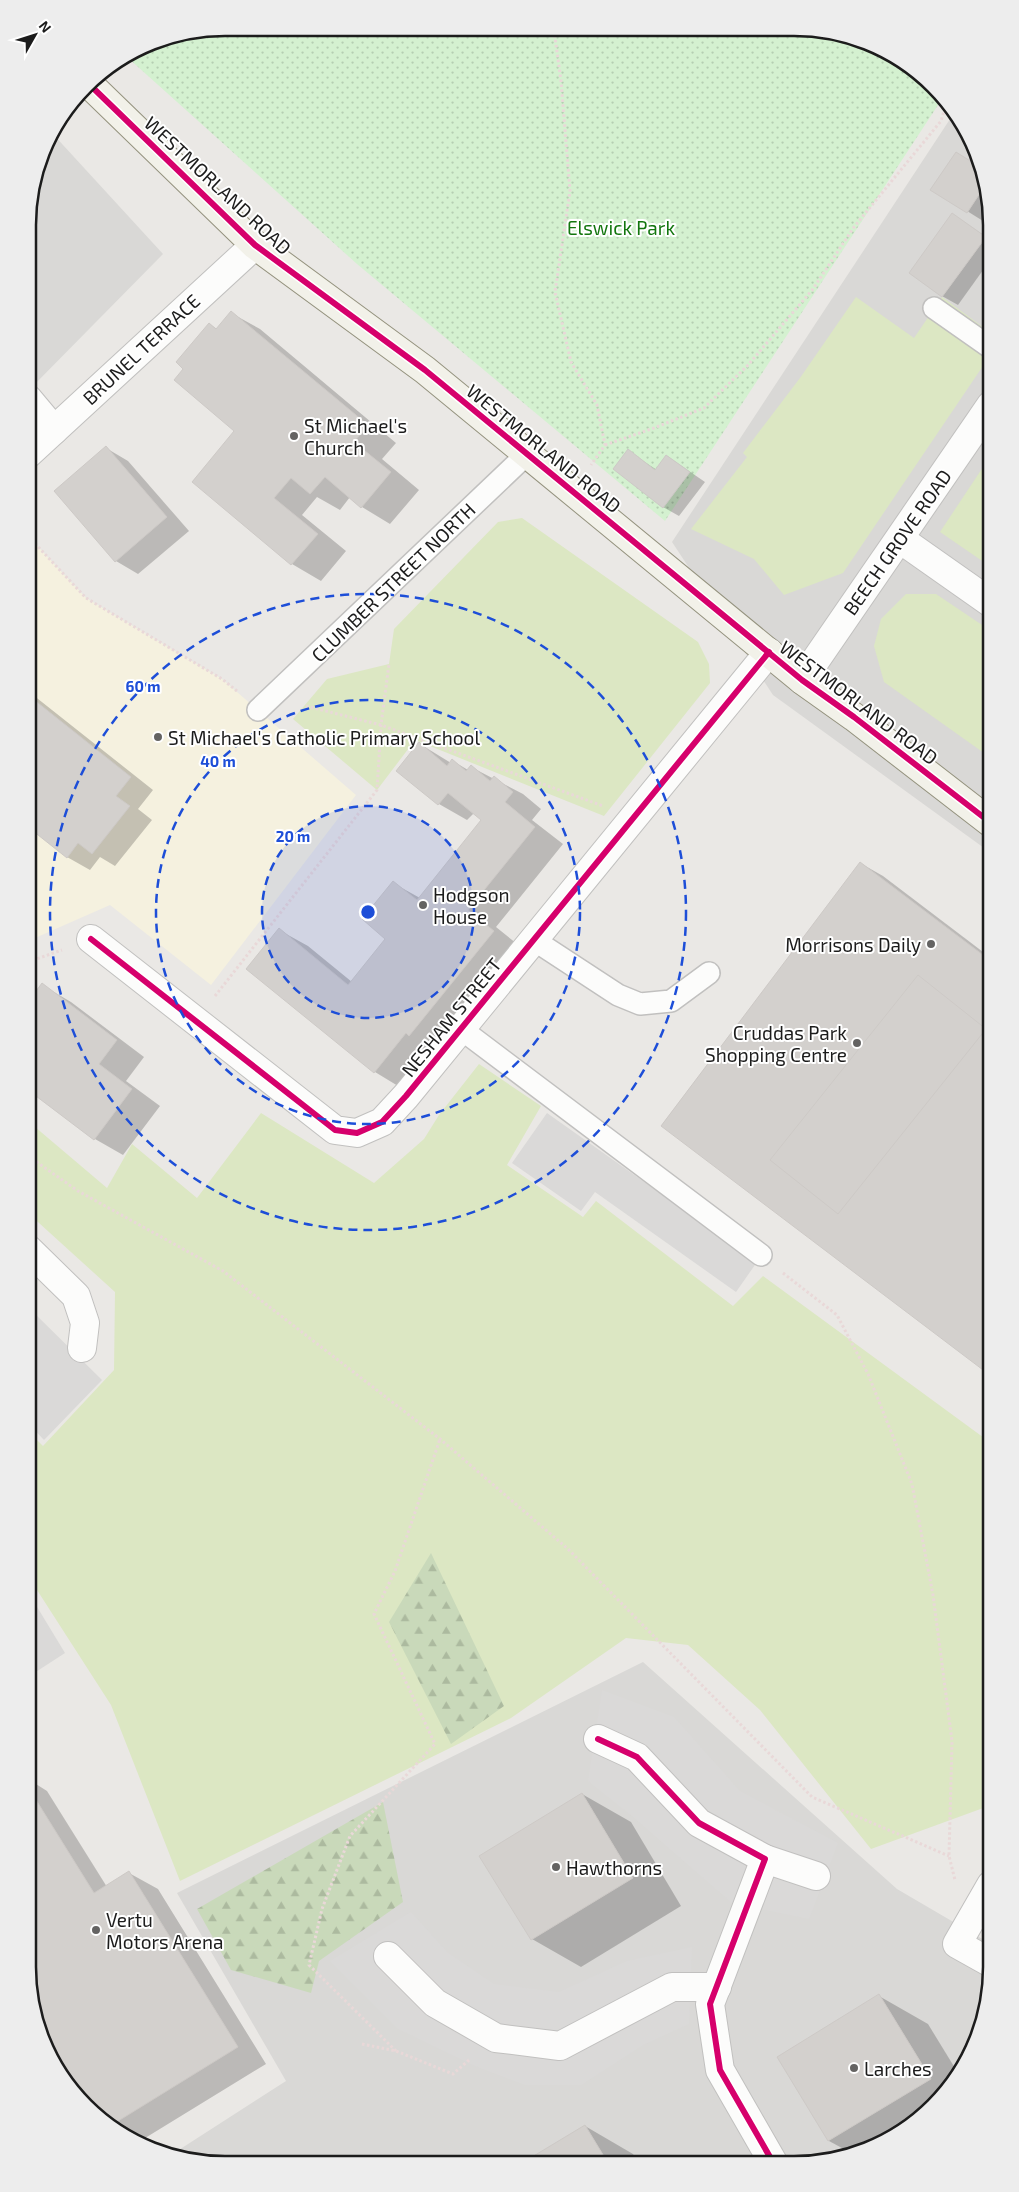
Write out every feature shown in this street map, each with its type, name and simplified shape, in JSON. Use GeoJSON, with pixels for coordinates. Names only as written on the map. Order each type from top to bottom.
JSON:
{"type":"FeatureCollection","features":[{"type":"Feature","properties":{"kind":"street","name":"WESTMORLAND ROAD"},"geometry":{"type":"LineString","coordinates":[[95,89],[255,244],[425,370],[802,680],[854,717],[983,817]]}},
{"type":"Feature","properties":{"kind":"street","name":"BRUNEL TERRACE"},"geometry":{"type":"LineString","coordinates":[[36,447],[255,244]]}},
{"type":"Feature","properties":{"kind":"street"},"geometry":{"type":"LineString","coordinates":[[36,409],[54,430]]}},
{"type":"Feature","properties":{"kind":"street","name":"BEECH GROVE ROAD"},"geometry":{"type":"LineString","coordinates":[[802,680],[983,417]]}},
{"type":"Feature","properties":{"kind":"street"},"geometry":{"type":"LineString","coordinates":[[900,539],[983,598]]}},
{"type":"Feature","properties":{"kind":"street","name":"NESHAM STREET"},"geometry":{"type":"LineString","coordinates":[[91,940],[335,1130],[358,1133],[382,1122],[406,1096],[769,652]]}},
{"type":"Feature","properties":{"kind":"street"},"geometry":{"type":"LineString","coordinates":[[36,1257],[76,1296],[85,1323],[82,1348]]}},
{"type":"Feature","properties":{"kind":"street"},"geometry":{"type":"LineString","coordinates":[[598,1740],[636,1757],[699,1823],[765,1858],[816,1876]]}},
{"type":"Feature","properties":{"kind":"street"},"geometry":{"type":"LineString","coordinates":[[765,1858],[710,2004],[720,2070],[769,2156]]}},
{"type":"Feature","properties":{"kind":"street"},"geometry":{"type":"LineString","coordinates":[[983,1899],[957,1944],[983,1959]]}},
{"type":"Feature","properties":{"kind":"street"},"geometry":{"type":"LineString","coordinates":[[388,1956],[435,2004],[496,2038],[560,2046],[672,1987],[717,1987]]}},
{"type":"Feature","properties":{"kind":"lane"},"geometry":{"type":"LineString","coordinates":[[934,308],[983,342]]}},
{"type":"Feature","properties":{"kind":"lane","name":"CLUMBER STREET NORTH"},"geometry":{"type":"LineString","coordinates":[[265,704],[527,454]]}},
{"type":"Feature","properties":{"kind":"lane"},"geometry":{"type":"LineString","coordinates":[[534,940],[618,994],[640,1004],[671,1001],[709,973]]}},
{"type":"Feature","properties":{"kind":"lane"},"geometry":{"type":"LineString","coordinates":[[460,1030],[761,1255]]}},
{"type":"Feature","properties":{"kind":"path"},"geometry":{"type":"LineString","coordinates":[[555,36],[562,81],[570,191],[555,292],[571,362],[597,405],[605,445]]}},
{"type":"Feature","properties":{"kind":"path"},"geometry":{"type":"LineString","coordinates":[[572,491],[605,445],[704,408],[748,365],[813,289],[854,227],[941,121],[944,110]]}},
{"type":"Feature","properties":{"kind":"path"},"geometry":{"type":"LineString","coordinates":[[36,545],[86,598],[265,704],[382,725],[634,818]]}},
{"type":"Feature","properties":{"kind":"path"},"geometry":{"type":"LineString","coordinates":[[196,1021],[377,790],[389,664]]}},
{"type":"Feature","properties":{"kind":"path"},"geometry":{"type":"LineString","coordinates":[[36,1162],[78,1191],[223,1271],[440,1439],[568,1549],[812,1797],[949,1856]]}},
{"type":"Feature","properties":{"kind":"path"},"geometry":{"type":"LineString","coordinates":[[761,1255],[837,1315],[868,1374],[912,1484],[933,1595],[952,1741],[949,1856],[968,1926]]}},
{"type":"Feature","properties":{"kind":"path"},"geometry":{"type":"LineString","coordinates":[[396,2051],[309,1966],[322,1909],[350,1836],[435,1744],[374,1614],[395,1571],[440,1439]]}},
{"type":"Feature","properties":{"kind":"path"},"geometry":{"type":"LineString","coordinates":[[362,2044],[396,2051],[453,2074],[496,2038]]}},
{"type":"Feature","properties":{"kind":"shaded area"},"geometry":{"type":"Polygon","coordinates":[[[950,119],[973,165],[981,201],[983,226],[983,847],[773,695],[672,542],[950,119]]]}},
{"type":"Feature","properties":{"kind":"shaded area"},"geometry":{"type":"Polygon","coordinates":[[[58,139],[163,254],[36,383],[36,226],[38,201],[46,165],[58,139]]]}},
{"type":"Feature","properties":{"kind":"shaded area","name":"St Michael's Catholic Primary School"},"geometry":{"type":"Polygon","coordinates":[[[36,545],[86,598],[222,679],[356,795],[211,985],[110,905],[36,938],[36,545]]]}},
{"type":"Feature","properties":{"kind":"shaded area"},"geometry":{"type":"Polygon","coordinates":[[[547,1113],[757,1262],[736,1292],[595,1192],[581,1211],[512,1163],[547,1113]]]}},
{"type":"Feature","properties":{"kind":"shaded area"},"geometry":{"type":"Polygon","coordinates":[[[36,1315],[102,1380],[44,1440],[36,1432],[36,1315]]]}},
{"type":"Feature","properties":{"kind":"shaded area"},"geometry":{"type":"Polygon","coordinates":[[[36,1605],[65,1653],[36,1672],[36,1605]]]}},
{"type":"Feature","properties":{"kind":"shaded area"},"geometry":{"type":"Polygon","coordinates":[[[643,1662],[897,1889],[983,1939],[981,1991],[973,2027],[968,2039],[951,2072],[936,2091],[899,2124],[854,2146],[830,2152],[793,2156],[226,2156],[201,2154],[179,2150],[286,2081],[177,1893],[643,1662]]]}},
{"type":"Feature","properties":{"kind":"shaded area"},"geometry":{"type":"Polygon","coordinates":[[[602,1690],[674,1717],[740,1791],[838,1843],[809,1919],[732,1903],[632,1816],[588,1781],[602,1690]]]}},
{"type":"Feature","properties":{"kind":"shaded area"},"geometry":{"type":"Polygon","coordinates":[[[411,1912],[448,1953],[494,1984],[559,1992],[627,1961],[692,1947],[689,2024],[643,2045],[581,2085],[525,2085],[475,2066],[398,2029],[330,1961],[411,1912]]]}},
{"type":"Feature","properties":{"kind":"green space","name":"Elswick Park"},"geometry":{"type":"Polygon","coordinates":[[[226,36],[793,36],[830,40],[854,46],[877,56],[909,75],[939,104],[665,521],[357,264],[132,61],[165,46],[201,38],[226,36]]]}},
{"type":"Feature","properties":{"kind":"green space"},"geometry":{"type":"Polygon","coordinates":[[[856,297],[914,338],[942,297],[983,327],[983,366],[843,573],[784,595],[754,559],[691,529],[747,457],[743,453],[800,378],[856,297]]]}},
{"type":"Feature","properties":{"kind":"green space"},"geometry":{"type":"Polygon","coordinates":[[[983,467],[983,562],[940,532],[983,467]]]}},
{"type":"Feature","properties":{"kind":"green space"},"geometry":{"type":"Polygon","coordinates":[[[522,518],[698,642],[709,664],[710,683],[604,816],[415,740],[377,790],[293,719],[327,679],[389,664],[394,629],[498,522],[522,518]]]}},
{"type":"Feature","properties":{"kind":"green space"},"geometry":{"type":"Polygon","coordinates":[[[906,594],[936,594],[983,626],[983,752],[884,682],[874,646],[881,619],[906,594]]]}},
{"type":"Feature","properties":{"kind":"green space"},"geometry":{"type":"Polygon","coordinates":[[[479,1064],[541,1106],[507,1165],[583,1217],[596,1201],[733,1306],[763,1276],[983,1437],[983,1808],[871,1849],[760,1710],[688,1645],[626,1638],[511,1718],[180,1881],[111,1705],[36,1588],[36,1439],[43,1446],[114,1370],[115,1292],[36,1220],[36,1128],[107,1188],[132,1144],[197,1198],[261,1113],[374,1183],[424,1139],[439,1115],[479,1064]]]}},
{"type":"Feature","properties":{"kind":"green space"},"geometry":{"type":"Polygon","coordinates":[[[431,1553],[504,1706],[451,1744],[389,1622],[431,1553]]]}},
{"type":"Feature","properties":{"kind":"green space"},"geometry":{"type":"Polygon","coordinates":[[[383,1802],[403,1902],[319,1961],[311,1993],[231,1970],[197,1909],[383,1802]]]}},
{"type":"Feature","properties":{"kind":"building"},"geometry":{"type":"Polygon","coordinates":[[[956,152],[972,162],[980,194],[967,213],[930,190],[956,152]]]}},
{"type":"Feature","properties":{"kind":"building"},"geometry":{"type":"Polygon","coordinates":[[[952,213],[983,235],[983,241],[942,297],[909,273],[952,213]]]}},
{"type":"Feature","properties":{"kind":"building","name":"St Michael's Church"},"geometry":{"type":"Polygon","coordinates":[[[231,311],[368,425],[354,442],[391,472],[361,508],[325,477],[310,494],[291,478],[274,498],[318,534],[291,565],[192,482],[234,431],[174,380],[183,369],[176,362],[209,323],[216,329],[231,311]]]}},
{"type":"Feature","properties":{"kind":"building"},"geometry":{"type":"Polygon","coordinates":[[[106,446],[167,517],[115,562],[54,491],[106,446]]]}},
{"type":"Feature","properties":{"kind":"building"},"geometry":{"type":"Polygon","coordinates":[[[628,449],[655,470],[666,455],[690,472],[663,508],[613,469],[628,449]]]}},
{"type":"Feature","properties":{"kind":"building"},"geometry":{"type":"Polygon","coordinates":[[[36,701],[131,777],[116,796],[130,806],[92,854],[78,843],[67,858],[36,833],[36,701]]]}},
{"type":"Feature","properties":{"kind":"building","name":"Hodgson House"},"geometry":{"type":"Polygon","coordinates":[[[419,742],[447,766],[452,759],[466,771],[471,765],[490,781],[494,776],[513,792],[505,802],[535,827],[468,910],[494,931],[409,1036],[406,1033],[374,1073],[246,969],[279,928],[348,985],[385,939],[362,919],[393,881],[417,900],[481,820],[448,793],[438,805],[396,771],[419,742]]]}},
{"type":"Feature","properties":{"kind":"building","name":"Cruddas Park Shopping Centre"},"geometry":{"type":"Polygon","coordinates":[[[860,862],[983,955],[983,1370],[661,1126],[860,862]]]}},
{"type":"Feature","properties":{"kind":"building"},"geometry":{"type":"Polygon","coordinates":[[[918,975],[983,1027],[983,1033],[838,1214],[770,1160],[918,975]]]}},
{"type":"Feature","properties":{"kind":"building"},"geometry":{"type":"Polygon","coordinates":[[[42,983],[117,1040],[99,1064],[132,1089],[94,1140],[36,1096],[36,991],[42,983]]]}},
{"type":"Feature","properties":{"kind":"building","name":"Hawthorns"},"geometry":{"type":"Polygon","coordinates":[[[582,1793],[633,1878],[531,1940],[479,1856],[582,1793]]]}},
{"type":"Feature","properties":{"kind":"building","name":"Vertu Motors Arena"},"geometry":{"type":"Polygon","coordinates":[[[36,1800],[94,1893],[129,1871],[238,2047],[117,2122],[101,2109],[75,2082],[56,2050],[46,2027],[38,1991],[36,1966],[36,1800]]]}},
{"type":"Feature","properties":{"kind":"building","name":"Larches"},"geometry":{"type":"Polygon","coordinates":[[[879,1994],[931,2079],[828,2141],[777,2057],[879,1994]]]}},
{"type":"Feature","properties":{"kind":"building"},"geometry":{"type":"Polygon","coordinates":[[[585,2125],[604,2156],[534,2156],[585,2125]]]}},
{"type":"Feature","properties":{"kind":"cycle path"},"geometry":{"type":"LineString","coordinates":[[95,89],[255,245],[425,370],[802,680],[854,717],[983,817]]}},
{"type":"Feature","properties":{"kind":"cycle path"},"geometry":{"type":"LineString","coordinates":[[91,939],[335,1130],[357,1133],[382,1122],[406,1096],[769,652]]}},
{"type":"Feature","properties":{"kind":"cycle path"},"geometry":{"type":"LineString","coordinates":[[598,1739],[637,1757],[699,1823],[765,1859],[710,2004],[720,2070],[769,2156]]}},
{"type":"Feature","properties":{"kind":"place","name":"St Michael's Church"},"geometry":{"type":"Point","coordinates":[294,436]}},
{"type":"Feature","properties":{"kind":"place","name":"St Michael's Catholic Primary School"},"geometry":{"type":"Point","coordinates":[158,737]}},
{"type":"Feature","properties":{"kind":"place","name":"Hodgson House"},"geometry":{"type":"Point","coordinates":[423,905]}},
{"type":"Feature","properties":{"kind":"place","name":"Morrisons Daily"},"geometry":{"type":"Point","coordinates":[931,944]}},
{"type":"Feature","properties":{"kind":"place","name":"Cruddas Park Shopping Centre"},"geometry":{"type":"Point","coordinates":[857,1043]}},
{"type":"Feature","properties":{"kind":"place","name":"Hawthorns"},"geometry":{"type":"Point","coordinates":[556,1867]}},
{"type":"Feature","properties":{"kind":"place","name":"Vertu Motors Arena"},"geometry":{"type":"Point","coordinates":[96,1930]}},
{"type":"Feature","properties":{"kind":"place","name":"Larches"},"geometry":{"type":"Point","coordinates":[854,2068]}}]}
